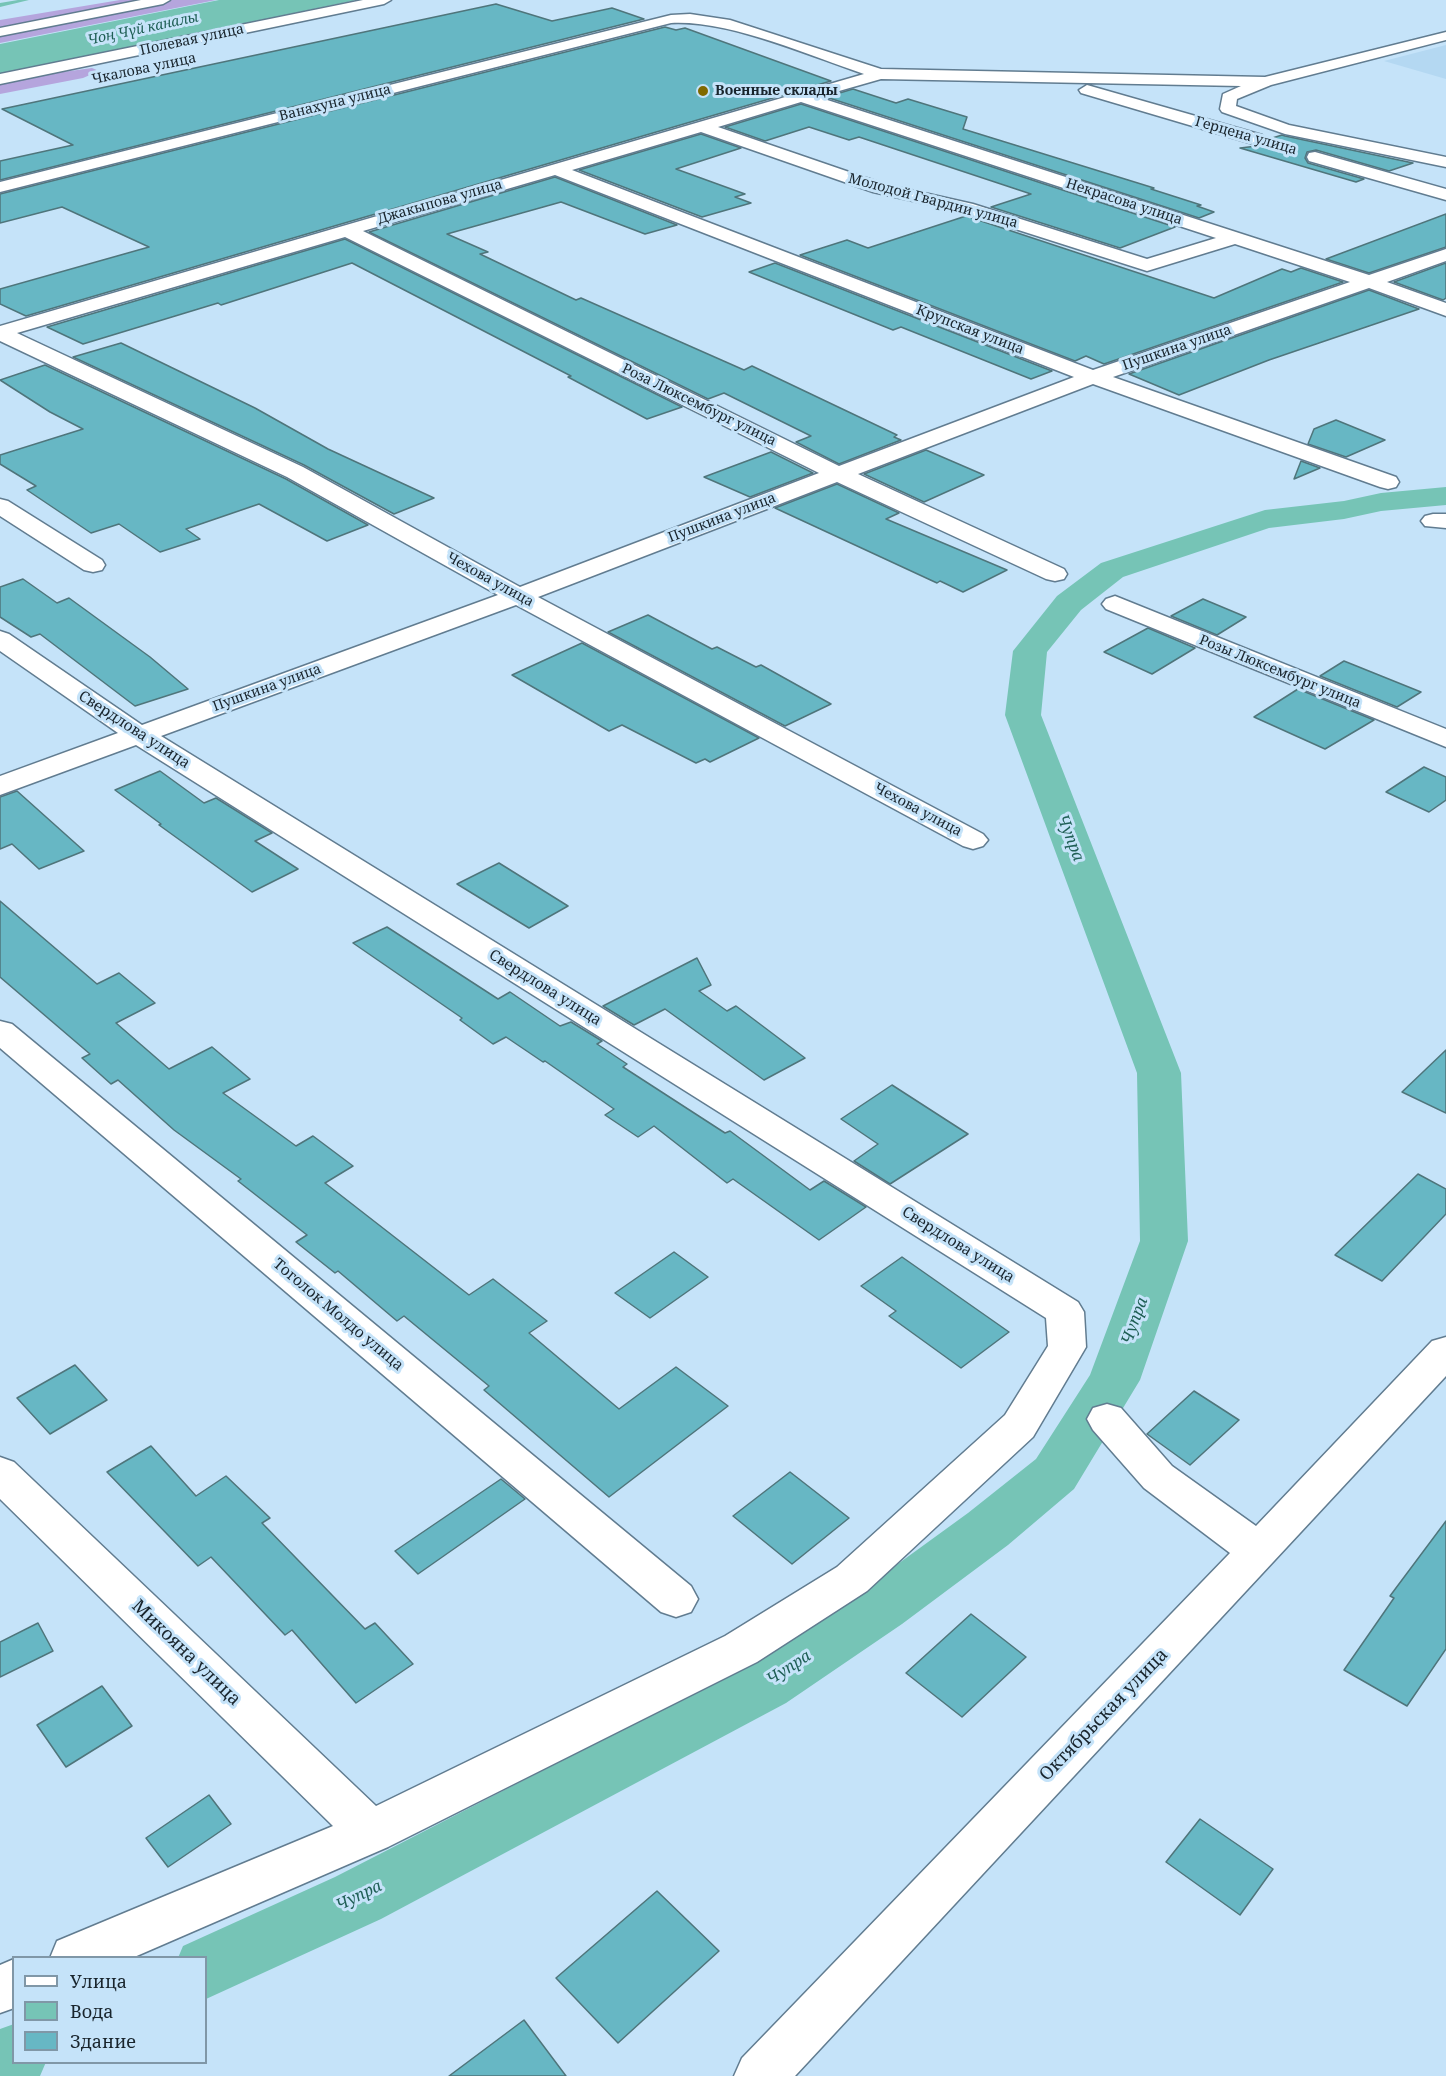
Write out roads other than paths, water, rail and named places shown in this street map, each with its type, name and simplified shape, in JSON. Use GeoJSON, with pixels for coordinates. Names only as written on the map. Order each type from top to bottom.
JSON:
{"type":"FeatureCollection","features":[{"type":"Feature","properties":{"kind":"street"},"geometry":{"type":"LineString","coordinates":[[0,32],[163,0]]}},
{"type":"Feature","properties":{"kind":"street","name":"Полевая улица"},"geometry":{"type":"LineString","coordinates":[[0,80],[384,0]]}},
{"type":"Feature","properties":{"kind":"street"},"geometry":{"type":"LineString","coordinates":[[680,2],[712,20],[880,74],[1265,82]]}},
{"type":"Feature","properties":{"kind":"street","name":"Ванахуна улица"},"geometry":{"type":"LineString","coordinates":[[0,187],[671,19],[712,20]]}},
{"type":"Feature","properties":{"kind":"street"},"geometry":{"type":"LineString","coordinates":[[250,28],[266,43]]}},
{"type":"Feature","properties":{"kind":"street"},"geometry":{"type":"LineString","coordinates":[[1446,36],[1265,82],[1229,97],[1228,109],[1285,129],[1446,162]]}},
{"type":"Feature","properties":{"kind":"street"},"geometry":{"type":"LineString","coordinates":[[149,64],[188,41]]}},
{"type":"Feature","properties":{"kind":"street","name":"Джакыпова улица"},"geometry":{"type":"LineString","coordinates":[[0,332],[880,74]]}},
{"type":"Feature","properties":{"kind":"street","name":"Герцена улица"},"geometry":{"type":"LineString","coordinates":[[1045,78],[1274,145]]}},
{"type":"Feature","properties":{"kind":"street","name":"Некрасова улица"},"geometry":{"type":"LineString","coordinates":[[801,97],[1367,281],[1446,310]]}},
{"type":"Feature","properties":{"kind":"street","name":"Молодой Гвардии улица"},"geometry":{"type":"LineString","coordinates":[[701,126],[879,189],[967,208],[1147,265],[1235,238]]}},
{"type":"Feature","properties":{"kind":"street","name":"Герцена улица"},"geometry":{"type":"LineString","coordinates":[[1297,151],[1446,195]]}},
{"type":"Feature","properties":{"kind":"street","name":"Крупская улица"},"geometry":{"type":"LineString","coordinates":[[555,169],[1093,377],[1388,482]]}},
{"type":"Feature","properties":{"kind":"street","name":"Роза Люксембург улица"},"geometry":{"type":"LineString","coordinates":[[346,230],[838,474],[1055,574]]}},
{"type":"Feature","properties":{"kind":"street","name":"Пушкина улица"},"geometry":{"type":"LineString","coordinates":[[0,786],[518,596],[1093,377],[1446,255]]}},
{"type":"Feature","properties":{"kind":"street","name":"Чехова улица"},"geometry":{"type":"LineString","coordinates":[[0,332],[295,472],[518,596],[973,840]]}},
{"type":"Feature","properties":{"kind":"street"},"geometry":{"type":"LineString","coordinates":[[0,506],[93,565]]}},
{"type":"Feature","properties":{"kind":"street","name":"Розы Люксембург улица"},"geometry":{"type":"LineString","coordinates":[[1114,604],[1446,739]]}},
{"type":"Feature","properties":{"kind":"street","name":"Свердлова улица"},"geometry":{"type":"LineString","coordinates":[[0,639],[140,735],[1065,1312],[1067,1347],[1018,1426],[852,1579],[741,1649],[371,1832]]}},
{"type":"Feature","properties":{"kind":"street","name":"Тоголок Молдо улица"},"geometry":{"type":"LineString","coordinates":[[0,1031],[676,1599]]}},
{"type":"Feature","properties":{"kind":"street","name":"Октябрьская улица"},"geometry":{"type":"LineString","coordinates":[[760,2076],[1446,1352]]}},
{"type":"Feature","properties":{"kind":"street"},"geometry":{"type":"LineString","coordinates":[[1107,1419],[1158,1476],[1259,1551]]}},
{"type":"Feature","properties":{"kind":"street","name":"Микояна улица"},"geometry":{"type":"LineString","coordinates":[[0,1473],[371,1832]]}},
{"type":"Feature","properties":{"kind":"street"},"geometry":{"type":"LineString","coordinates":[[80,1956],[371,1832]]}},
{"type":"Feature","properties":{"kind":"water","name":"Чоң Чүй каналы"},"geometry":{"type":"Polygon","coordinates":[[[219,0],[357,0],[0,74],[0,44],[219,0]]]}},
{"type":"Feature","properties":{"kind":"waterway"},"geometry":{"type":"LineString","coordinates":[[0,5],[26,0]]}},
{"type":"Feature","properties":{"kind":"waterway","name":"Чупра"},"geometry":{"type":"LineString","coordinates":[[207,1968],[358,1898],[765,1685],[882,1607],[988,1529],[1055,1474],[1114,1380],[1164,1241],[1159,1073],[1023,715],[1030,651],[1069,603],[1112,570],[1265,519],[1344,510],[1381,502],[1446,496]]}},
{"type":"Feature","properties":{"kind":"waterway","name":"Чупра"},"geometry":{"type":"LineString","coordinates":[[0,2063],[12,2058]]}},
{"type":"Feature","properties":{"kind":"place","name":"Военные склады"},"geometry":{"type":"Point","coordinates":[703,91]}}]}
